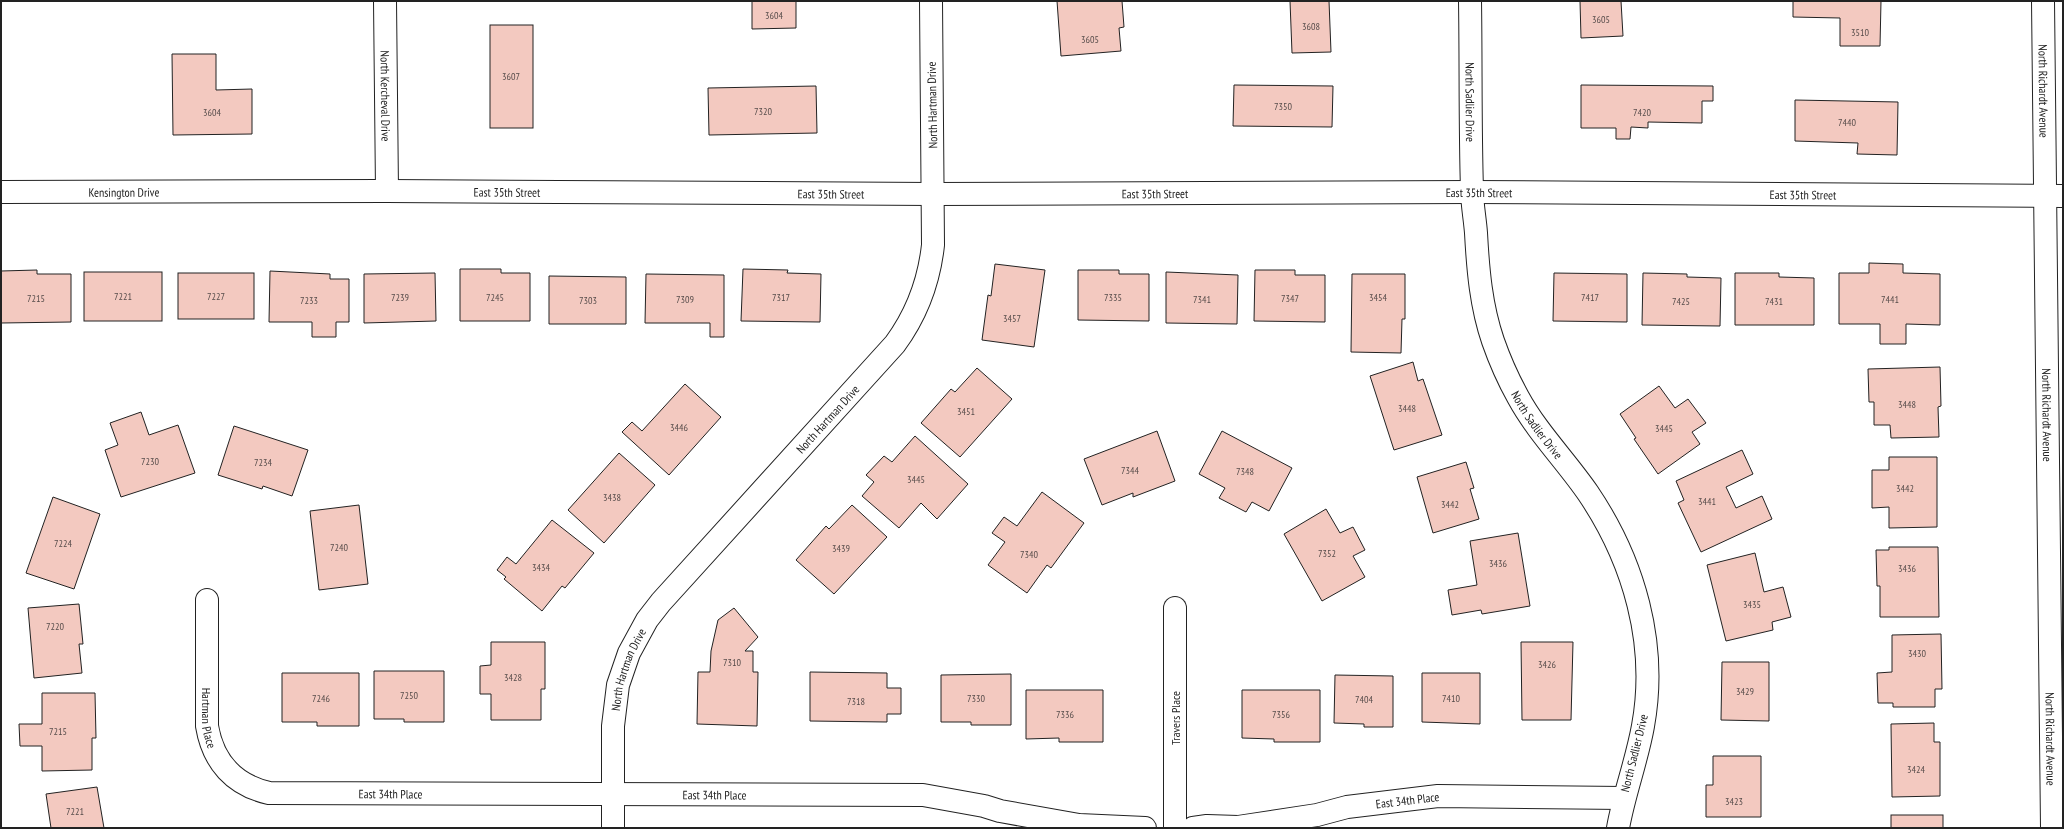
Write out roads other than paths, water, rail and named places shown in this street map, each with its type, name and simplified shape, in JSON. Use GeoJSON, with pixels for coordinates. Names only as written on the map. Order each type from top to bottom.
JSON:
{"type":"FeatureCollection","features":[{"type":"Feature","properties":{"kind":"street","name":"North Kercheval Drive"},"geometry":{"type":"LineString","coordinates":[[386,1],[387,191]]}},
{"type":"Feature","properties":{"kind":"street","name":"North Hartman Drive"},"geometry":{"type":"LineString","coordinates":[[613,828],[615,700],[623,668],[638,635],[661,602],[902,333],[916,311],[929,273],[933,245],[931,1]]}},
{"type":"Feature","properties":{"kind":"street","name":"North Sadlier Drive"},"geometry":{"type":"LineString","coordinates":[[1470,1],[1472,192],[1481,294],[1488,324],[1504,370],[1526,411],[1588,493],[1606,521],[1627,564],[1644,628],[1647,661],[1647,694],[1643,727],[1624,798],[1618,828]]}},
{"type":"Feature","properties":{"kind":"street","name":"North Richardt Avenue"},"geometry":{"type":"LineString","coordinates":[[2043,1],[2054,196],[2052,828]]}},
{"type":"Feature","properties":{"kind":"street","name":"East 35th Street"},"geometry":{"type":"LineString","coordinates":[[248,192],[387,191],[933,194],[1472,192],[2054,196]]}},
{"type":"Feature","properties":{"kind":"street","name":"Kensington Drive"},"geometry":{"type":"LineString","coordinates":[[1,192],[248,192]]}},
{"type":"Feature","properties":{"kind":"street","name":"Hartman Place"},"geometry":{"type":"LineString","coordinates":[[207,600],[207,726],[214,752],[220,762],[247,786],[269,793],[282,793]]}},
{"type":"Feature","properties":{"kind":"street","name":"Travers Place"},"geometry":{"type":"LineString","coordinates":[[1175,828],[1176,608]]}},
{"type":"Feature","properties":{"kind":"street","name":"East 34th Place"},"geometry":{"type":"LineString","coordinates":[[282,793],[923,795],[1079,825],[1145,828]]}},
{"type":"Feature","properties":{"kind":"street","name":"East 34th Place"},"geometry":{"type":"LineString","coordinates":[[1193,828],[1207,826],[1238,827],[1317,815],[1347,807],[1438,796],[1624,798]]}}]}
